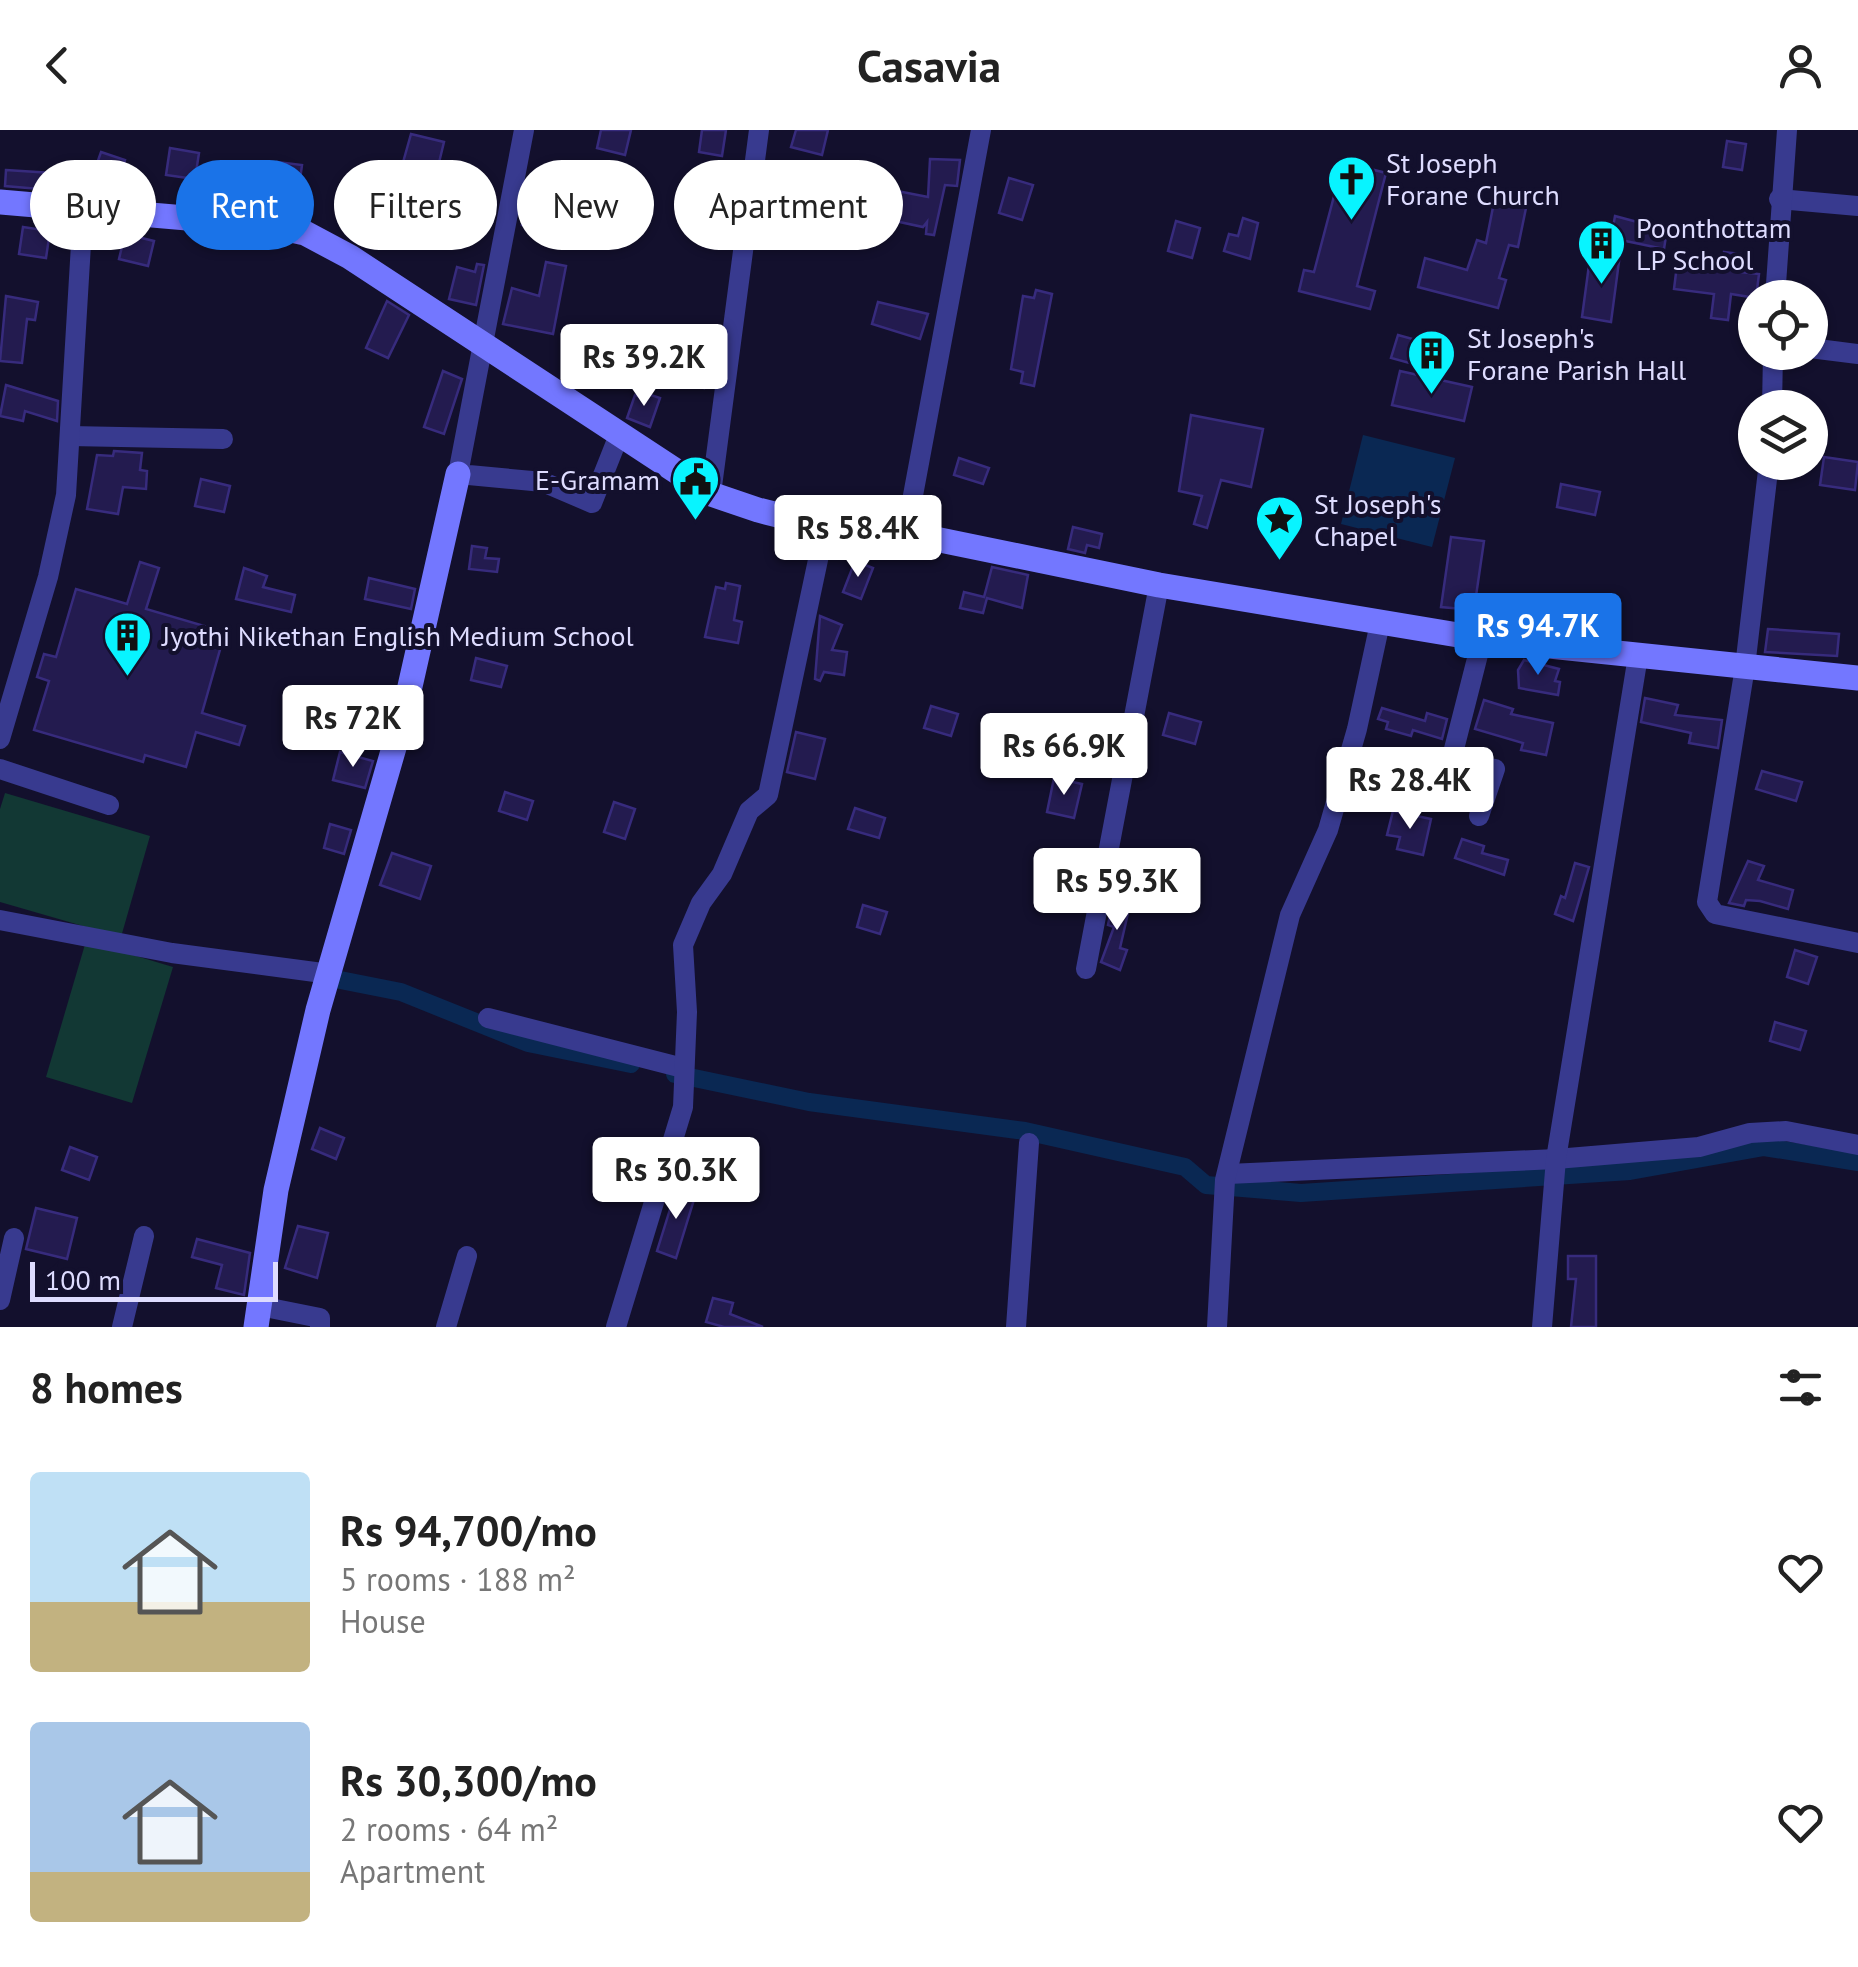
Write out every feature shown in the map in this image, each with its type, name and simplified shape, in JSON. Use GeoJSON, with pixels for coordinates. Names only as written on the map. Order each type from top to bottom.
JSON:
{"type":"FeatureCollection","features":[{"type":"Feature","properties":{"kind":"main road"},"geometry":{"type":"LineString","coordinates":[[0,202],[30,205]]}},
{"type":"Feature","properties":{"kind":"main road"},"geometry":{"type":"LineString","coordinates":[[156,217],[268,225],[304,234],[484,341],[711,494],[825,527],[906,534],[1159,586],[1482,640],[1858,678]]}},
{"type":"Feature","properties":{"kind":"main road"},"geometry":{"type":"LineString","coordinates":[[258,1316],[276,1190],[328,978],[404,713],[458,474]]}},
{"type":"Feature","properties":{"kind":"street"},"geometry":{"type":"LineString","coordinates":[[524,130],[458,474],[543,482],[592,503],[619,435]]}},
{"type":"Feature","properties":{"kind":"street"},"geometry":{"type":"LineString","coordinates":[[711,494],[759,130]]}},
{"type":"Feature","properties":{"kind":"street"},"geometry":{"type":"LineString","coordinates":[[906,534],[981,130]]}},
{"type":"Feature","properties":{"kind":"street"},"geometry":{"type":"LineString","coordinates":[[1777,280],[1779,199],[1788,130]]}},
{"type":"Feature","properties":{"kind":"street"},"geometry":{"type":"LineString","coordinates":[[1779,199],[1858,206]]}},
{"type":"Feature","properties":{"kind":"street"},"geometry":{"type":"LineString","coordinates":[[0,739],[48,577],[66,495],[81,250]]}},
{"type":"Feature","properties":{"kind":"street"},"geometry":{"type":"LineString","coordinates":[[1828,350],[1858,354]]}},
{"type":"Feature","properties":{"kind":"street"},"geometry":{"type":"LineString","coordinates":[[70,436],[223,439]]}},
{"type":"Feature","properties":{"kind":"street"},"geometry":{"type":"LineString","coordinates":[[1767,480],[1745,668],[1723,787],[1708,907],[1715,914],[1858,943]]}},
{"type":"Feature","properties":{"kind":"street"},"geometry":{"type":"LineString","coordinates":[[616,1327],[673,1147],[687,1012],[683,946],[701,903],[722,874],[749,811],[768,795],[825,527]]}},
{"type":"Feature","properties":{"kind":"street"},"geometry":{"type":"LineString","coordinates":[[1086,969],[1159,586]]}},
{"type":"Feature","properties":{"kind":"street"},"geometry":{"type":"LineString","coordinates":[[1217,1327],[1235,1170],[1290,916],[1328,830],[1357,730],[1380,623]]}},
{"type":"Feature","properties":{"kind":"street"},"geometry":{"type":"LineString","coordinates":[[1478,816],[1495,768],[1456,762],[1453,753],[1482,640]]}},
{"type":"Feature","properties":{"kind":"street"},"geometry":{"type":"LineString","coordinates":[[1542,1327],[1556,1163],[1638,656]]}},
{"type":"Feature","properties":{"kind":"street"},"geometry":{"type":"LineString","coordinates":[[0,769],[109,805]]}},
{"type":"Feature","properties":{"kind":"street"},"geometry":{"type":"LineString","coordinates":[[0,920],[328,978]]}},
{"type":"Feature","properties":{"kind":"street"},"geometry":{"type":"LineString","coordinates":[[488,1018],[683,1077]]}},
{"type":"Feature","properties":{"kind":"street"},"geometry":{"type":"LineString","coordinates":[[1235,1170],[1556,1163],[1699,1147],[1750,1133],[1786,1131],[1858,1145]]}},
{"type":"Feature","properties":{"kind":"street"},"geometry":{"type":"LineString","coordinates":[[1016,1327],[1029,1148]]}},
{"type":"Feature","properties":{"kind":"street"},"geometry":{"type":"LineString","coordinates":[[122,1327],[144,1236]]}},
{"type":"Feature","properties":{"kind":"street"},"geometry":{"type":"LineString","coordinates":[[0,1300],[14,1238]]}},
{"type":"Feature","properties":{"kind":"street"},"geometry":{"type":"LineString","coordinates":[[446,1327],[467,1256]]}},
{"type":"Feature","properties":{"kind":"street"},"geometry":{"type":"LineString","coordinates":[[258,1316],[320,1318],[320,1327]]}},
{"type":"Feature","properties":{"kind":"green space"},"geometry":{"type":"Polygon","coordinates":[[[5,793],[150,836],[121,937],[0,902],[0,809],[5,793]]]}},
{"type":"Feature","properties":{"kind":"green space"},"geometry":{"type":"Polygon","coordinates":[[[86,941],[173,967],[132,1103],[46,1077],[86,941]]]}},
{"type":"Feature","properties":{"kind":"water"},"geometry":{"type":"Polygon","coordinates":[[[1363,435],[1455,458],[1432,547],[1341,524],[1363,435]]]}},
{"type":"Feature","properties":{"kind":"building"},"geometry":{"type":"Polygon","coordinates":[[[601,130],[631,130],[625,155],[597,148],[601,130]]]}},
{"type":"Feature","properties":{"kind":"building"},"geometry":{"type":"Polygon","coordinates":[[[702,130],[726,130],[722,156],[699,152],[702,130]]]}},
{"type":"Feature","properties":{"kind":"building"},"geometry":{"type":"Polygon","coordinates":[[[796,130],[828,130],[822,155],[791,147],[796,130]]]}},
{"type":"Feature","properties":{"kind":"building"},"geometry":{"type":"Polygon","coordinates":[[[411,134],[444,142],[440,160],[404,160],[411,134]]]}},
{"type":"Feature","properties":{"kind":"building"},"geometry":{"type":"Polygon","coordinates":[[[1727,141],[1746,144],[1742,170],[1723,167],[1727,141]]]}},
{"type":"Feature","properties":{"kind":"building"},"geometry":{"type":"Polygon","coordinates":[[[170,148],[199,153],[198,160],[176,160],[176,176],[166,175],[170,148]]]}},
{"type":"Feature","properties":{"kind":"building"},"geometry":{"type":"Polygon","coordinates":[[[101,152],[125,160],[98,160],[101,152]]]}},
{"type":"Feature","properties":{"kind":"building"},"geometry":{"type":"Polygon","coordinates":[[[930,159],[960,160],[957,186],[945,185],[934,235],[926,234],[927,222],[923,227],[903,223],[903,192],[928,197],[930,159]]]}},
{"type":"Feature","properties":{"kind":"building","name":"St Joseph Forane Church"},"geometry":{"type":"Polygon","coordinates":[[[1343,162],[1386,173],[1357,286],[1375,291],[1370,309],[1299,291],[1304,270],[1314,272],[1343,162]]]}},
{"type":"Feature","properties":{"kind":"building"},"geometry":{"type":"Polygon","coordinates":[[[6,170],[30,172],[30,188],[5,186],[6,170]]]}},
{"type":"Feature","properties":{"kind":"building"},"geometry":{"type":"Polygon","coordinates":[[[1009,178],[1033,185],[1022,220],[999,213],[1009,178]]]}},
{"type":"Feature","properties":{"kind":"building"},"geometry":{"type":"Polygon","coordinates":[[[1494,202],[1526,208],[1518,247],[1509,245],[1499,278],[1506,280],[1498,308],[1418,287],[1425,258],[1467,270],[1477,240],[1486,243],[1494,202]]]}},
{"type":"Feature","properties":{"kind":"building"},"geometry":{"type":"Polygon","coordinates":[[[1615,216],[1667,230],[1664,249],[1611,238],[1615,216]]]}},
{"type":"Feature","properties":{"kind":"building"},"geometry":{"type":"Polygon","coordinates":[[[1243,218],[1258,223],[1250,259],[1224,251],[1229,234],[1238,236],[1243,218]]]}},
{"type":"Feature","properties":{"kind":"building"},"geometry":{"type":"Polygon","coordinates":[[[1176,221],[1200,228],[1192,258],[1168,251],[1176,221]]]}},
{"type":"Feature","properties":{"kind":"building"},"geometry":{"type":"Polygon","coordinates":[[[23,227],[30,228],[30,250],[47,250],[46,258],[19,254],[23,227]]]}},
{"type":"Feature","properties":{"kind":"building"},"geometry":{"type":"Polygon","coordinates":[[[121,250],[152,250],[148,266],[119,259],[121,250]]]}},
{"type":"Feature","properties":{"kind":"building","name":"Poonthottam LP School"},"geometry":{"type":"Polygon","coordinates":[[[1591,250],[1620,254],[1611,322],[1582,317],[1591,250]]]}},
{"type":"Feature","properties":{"kind":"building"},"geometry":{"type":"Polygon","coordinates":[[[1724,252],[1741,254],[1739,272],[1759,274],[1758,280],[1738,280],[1738,295],[1731,294],[1728,320],[1711,318],[1714,294],[1674,289],[1677,265],[1722,271],[1724,252]]]}},
{"type":"Feature","properties":{"kind":"building"},"geometry":{"type":"Polygon","coordinates":[[[546,262],[566,266],[553,334],[503,324],[512,288],[539,296],[546,262]]]}},
{"type":"Feature","properties":{"kind":"building"},"geometry":{"type":"Polygon","coordinates":[[[477,264],[484,265],[476,305],[449,299],[457,267],[475,272],[477,264]]]}},
{"type":"Feature","properties":{"kind":"building"},"geometry":{"type":"Polygon","coordinates":[[[1036,290],[1052,294],[1034,386],[1021,383],[1023,372],[1011,369],[1023,296],[1034,298],[1036,290]]]}},
{"type":"Feature","properties":{"kind":"building"},"geometry":{"type":"Polygon","coordinates":[[[6,296],[38,302],[35,320],[27,319],[22,363],[0,361],[6,296]]]}},
{"type":"Feature","properties":{"kind":"building"},"geometry":{"type":"Polygon","coordinates":[[[387,301],[409,315],[388,358],[366,348],[387,301]]]}},
{"type":"Feature","properties":{"kind":"building"},"geometry":{"type":"Polygon","coordinates":[[[878,302],[928,314],[920,339],[872,324],[878,302]]]}},
{"type":"Feature","properties":{"kind":"building"},"geometry":{"type":"Polygon","coordinates":[[[1398,335],[1420,341],[1413,364],[1391,358],[1398,335]]]}},
{"type":"Feature","properties":{"kind":"building"},"geometry":{"type":"Polygon","coordinates":[[[674,350],[710,358],[704,388],[668,380],[674,350]]]}},
{"type":"Feature","properties":{"kind":"building"},"geometry":{"type":"Polygon","coordinates":[[[443,371],[462,379],[444,434],[424,427],[443,371]]]}},
{"type":"Feature","properties":{"kind":"building","name":"St Joseph's Forane Parish Hall"},"geometry":{"type":"Polygon","coordinates":[[[1400,371],[1472,387],[1464,421],[1392,405],[1400,371]]]}},
{"type":"Feature","properties":{"kind":"building"},"geometry":{"type":"Polygon","coordinates":[[[6,385],[58,401],[57,421],[25,411],[23,421],[0,416],[6,385]]]}},
{"type":"Feature","properties":{"kind":"building"},"geometry":{"type":"Polygon","coordinates":[[[645,393],[660,398],[650,427],[627,418],[635,395],[643,398],[645,393]]]}},
{"type":"Feature","properties":{"kind":"building"},"geometry":{"type":"Polygon","coordinates":[[[1191,415],[1263,429],[1251,487],[1221,480],[1207,528],[1194,524],[1202,496],[1179,491],[1191,415]]]}},
{"type":"Feature","properties":{"kind":"building"},"geometry":{"type":"Polygon","coordinates":[[[114,451],[142,453],[140,470],[147,471],[146,489],[123,487],[118,514],[87,509],[97,455],[113,456],[114,451]]]}},
{"type":"Feature","properties":{"kind":"building"},"geometry":{"type":"Polygon","coordinates":[[[959,458],[989,468],[983,484],[954,475],[959,458]]]}},
{"type":"Feature","properties":{"kind":"building"},"geometry":{"type":"Polygon","coordinates":[[[1828,458],[1858,462],[1855,490],[1820,485],[1821,480],[1828,480],[1828,458]]]}},
{"type":"Feature","properties":{"kind":"building"},"geometry":{"type":"Polygon","coordinates":[[[201,479],[230,486],[224,512],[195,506],[201,479]]]}},
{"type":"Feature","properties":{"kind":"building"},"geometry":{"type":"Polygon","coordinates":[[[1561,484],[1600,492],[1595,515],[1557,507],[1561,484]]]}},
{"type":"Feature","properties":{"kind":"building"},"geometry":{"type":"Polygon","coordinates":[[[1073,527],[1102,534],[1099,548],[1087,545],[1085,553],[1068,549],[1073,527]]]}},
{"type":"Feature","properties":{"kind":"building"},"geometry":{"type":"Polygon","coordinates":[[[1451,537],[1484,541],[1474,610],[1441,607],[1451,537]]]}},
{"type":"Feature","properties":{"kind":"building"},"geometry":{"type":"Polygon","coordinates":[[[472,546],[487,548],[485,558],[499,559],[497,572],[469,569],[472,546]]]}},
{"type":"Feature","properties":{"kind":"building"},"geometry":{"type":"Polygon","coordinates":[[[855,561],[873,568],[861,599],[843,592],[855,561]]]}},
{"type":"Feature","properties":{"kind":"building","name":"Jyothi Nikethan English Medium School"},"geometry":{"type":"Polygon","coordinates":[[[140,562],[159,568],[146,609],[225,632],[202,713],[245,726],[239,745],[196,732],[186,767],[145,755],[143,762],[34,730],[49,681],[37,677],[44,654],[56,657],[76,589],[127,604],[140,562]]]}},
{"type":"Feature","properties":{"kind":"building"},"geometry":{"type":"Polygon","coordinates":[[[992,567],[1028,575],[1022,608],[987,598],[983,613],[960,608],[964,592],[984,597],[992,567]]]}},
{"type":"Feature","properties":{"kind":"building"},"geometry":{"type":"Polygon","coordinates":[[[244,568],[267,576],[263,587],[295,595],[291,612],[236,599],[244,568]]]}},
{"type":"Feature","properties":{"kind":"building"},"geometry":{"type":"Polygon","coordinates":[[[369,578],[415,589],[411,609],[365,599],[369,578]]]}},
{"type":"Feature","properties":{"kind":"building"},"geometry":{"type":"Polygon","coordinates":[[[726,583],[740,586],[734,620],[742,622],[738,643],[705,637],[716,587],[725,589],[726,583]]]}},
{"type":"Feature","properties":{"kind":"building"},"geometry":{"type":"Polygon","coordinates":[[[820,616],[842,625],[832,650],[847,652],[844,675],[824,672],[820,681],[815,679],[820,616]]]}},
{"type":"Feature","properties":{"kind":"building"},"geometry":{"type":"Polygon","coordinates":[[[1768,629],[1839,634],[1837,656],[1765,652],[1768,629]]]}},
{"type":"Feature","properties":{"kind":"building"},"geometry":{"type":"Polygon","coordinates":[[[476,658],[507,666],[501,687],[471,680],[476,658]]]}},
{"type":"Feature","properties":{"kind":"building"},"geometry":{"type":"Polygon","coordinates":[[[1524,660],[1559,669],[1555,681],[1560,682],[1558,695],[1519,688],[1518,670],[1524,660]]]}},
{"type":"Feature","properties":{"kind":"building"},"geometry":{"type":"Polygon","coordinates":[[[1645,698],[1678,705],[1675,715],[1722,720],[1718,748],[1689,743],[1691,733],[1641,722],[1645,698]]]}},
{"type":"Feature","properties":{"kind":"building"},"geometry":{"type":"Polygon","coordinates":[[[1484,700],[1513,709],[1511,714],[1553,723],[1546,755],[1521,750],[1523,743],[1475,729],[1484,700]]]}},
{"type":"Feature","properties":{"kind":"building"},"geometry":{"type":"Polygon","coordinates":[[[931,706],[958,714],[951,736],[924,728],[931,706]]]}},
{"type":"Feature","properties":{"kind":"building"},"geometry":{"type":"Polygon","coordinates":[[[1382,708],[1425,721],[1427,713],[1447,719],[1442,739],[1413,730],[1411,736],[1386,729],[1388,722],[1378,719],[1382,708]]]}},
{"type":"Feature","properties":{"kind":"building"},"geometry":{"type":"Polygon","coordinates":[[[1169,713],[1201,722],[1195,744],[1163,735],[1169,713]]]}},
{"type":"Feature","properties":{"kind":"building"},"geometry":{"type":"Polygon","coordinates":[[[796,732],[825,739],[815,779],[787,772],[796,732]]]}},
{"type":"Feature","properties":{"kind":"building"},"geometry":{"type":"Polygon","coordinates":[[[340,752],[373,761],[365,788],[333,780],[340,752]]]}},
{"type":"Feature","properties":{"kind":"building"},"geometry":{"type":"Polygon","coordinates":[[[1762,771],[1802,782],[1796,801],[1756,789],[1762,771]]]}},
{"type":"Feature","properties":{"kind":"building"},"geometry":{"type":"Polygon","coordinates":[[[1054,778],[1082,784],[1074,818],[1047,812],[1054,778]]]}},
{"type":"Feature","properties":{"kind":"building"},"geometry":{"type":"Polygon","coordinates":[[[505,792],[533,801],[527,820],[499,811],[505,792]]]}},
{"type":"Feature","properties":{"kind":"building"},"geometry":{"type":"Polygon","coordinates":[[[614,802],[635,809],[625,839],[604,832],[614,802]]]}},
{"type":"Feature","properties":{"kind":"building"},"geometry":{"type":"Polygon","coordinates":[[[855,808],[885,818],[879,838],[848,829],[855,808]]]}},
{"type":"Feature","properties":{"kind":"building"},"geometry":{"type":"Polygon","coordinates":[[[1393,811],[1431,819],[1423,855],[1397,849],[1400,837],[1387,835],[1393,811]]]}},
{"type":"Feature","properties":{"kind":"building"},"geometry":{"type":"Polygon","coordinates":[[[330,824],[351,830],[344,854],[324,848],[330,824]]]}},
{"type":"Feature","properties":{"kind":"building"},"geometry":{"type":"Polygon","coordinates":[[[1462,839],[1484,846],[1482,853],[1508,860],[1504,875],[1455,858],[1462,839]]]}},
{"type":"Feature","properties":{"kind":"building"},"geometry":{"type":"Polygon","coordinates":[[[392,853],[431,866],[420,899],[380,885],[392,853]]]}},
{"type":"Feature","properties":{"kind":"building"},"geometry":{"type":"Polygon","coordinates":[[[1748,861],[1764,866],[1758,880],[1793,890],[1788,909],[1760,901],[1746,900],[1744,906],[1729,903],[1748,861]]]}},
{"type":"Feature","properties":{"kind":"building"},"geometry":{"type":"Polygon","coordinates":[[[1575,863],[1589,867],[1573,921],[1555,914],[1561,896],[1565,898],[1575,863]]]}},
{"type":"Feature","properties":{"kind":"building"},"geometry":{"type":"Polygon","coordinates":[[[1114,896],[1131,900],[1120,948],[1127,950],[1120,970],[1101,962],[1114,927],[1108,925],[1114,896]]]}},
{"type":"Feature","properties":{"kind":"building"},"geometry":{"type":"Polygon","coordinates":[[[863,905],[887,912],[880,934],[857,927],[863,905]]]}},
{"type":"Feature","properties":{"kind":"building"},"geometry":{"type":"Polygon","coordinates":[[[1795,950],[1817,957],[1808,984],[1787,977],[1795,950]]]}},
{"type":"Feature","properties":{"kind":"building"},"geometry":{"type":"Polygon","coordinates":[[[1775,1022],[1806,1031],[1800,1050],[1770,1041],[1775,1022]]]}},
{"type":"Feature","properties":{"kind":"building"},"geometry":{"type":"Polygon","coordinates":[[[320,1128],[344,1138],[336,1159],[312,1149],[320,1128]]]}},
{"type":"Feature","properties":{"kind":"building"},"geometry":{"type":"Polygon","coordinates":[[[70,1147],[97,1157],[89,1180],[62,1170],[70,1147]]]}},
{"type":"Feature","properties":{"kind":"building"},"geometry":{"type":"Polygon","coordinates":[[[628,1169],[648,1175],[641,1198],[621,1192],[628,1169]]]}},
{"type":"Feature","properties":{"kind":"building"},"geometry":{"type":"Polygon","coordinates":[[[677,1187],[696,1193],[676,1258],[657,1251],[677,1187]]]}},
{"type":"Feature","properties":{"kind":"building"},"geometry":{"type":"Polygon","coordinates":[[[36,1208],[77,1218],[67,1259],[26,1249],[36,1208]]]}},
{"type":"Feature","properties":{"kind":"building"},"geometry":{"type":"Polygon","coordinates":[[[298,1226],[328,1233],[317,1278],[285,1268],[298,1226]]]}},
{"type":"Feature","properties":{"kind":"building"},"geometry":{"type":"Polygon","coordinates":[[[197,1239],[250,1253],[244,1295],[216,1288],[222,1265],[192,1257],[197,1239]]]}},
{"type":"Feature","properties":{"kind":"building"},"geometry":{"type":"Polygon","coordinates":[[[1568,1256],[1596,1256],[1596,1327],[1571,1327],[1576,1279],[1568,1279],[1568,1256]]]}},
{"type":"Feature","properties":{"kind":"building"},"geometry":{"type":"Polygon","coordinates":[[[713,1298],[733,1303],[730,1314],[763,1327],[724,1327],[706,1322],[713,1298]]]}},
{"type":"Feature","properties":{"kind":"waterway"},"geometry":{"type":"LineString","coordinates":[[320,976],[401,992],[528,1043],[631,1064]]}},
{"type":"Feature","properties":{"kind":"waterway"},"geometry":{"type":"LineString","coordinates":[[675,1074],[809,1102],[1025,1131],[1185,1167],[1206,1185],[1301,1193],[1630,1171],[1764,1147],[1858,1162]]}},
{"type":"Feature","properties":{"kind":"place","name":"St Joseph Forane Church"},"geometry":{"type":"Point","coordinates":[1351,222]}},
{"type":"Feature","properties":{"kind":"place","name":"Poonthottam LP School"},"geometry":{"type":"Point","coordinates":[1601,286]}},
{"type":"Feature","properties":{"kind":"place","name":"St Joseph's Forane Parish Hall"},"geometry":{"type":"Point","coordinates":[1432,396]}},
{"type":"Feature","properties":{"kind":"place","name":"E-Gramam"},"geometry":{"type":"Point","coordinates":[695,522]}},
{"type":"Feature","properties":{"kind":"place","name":"St Joseph's Chapel"},"geometry":{"type":"Point","coordinates":[1279,562]}},
{"type":"Feature","properties":{"kind":"place","name":"Jyothi Nikethan English Medium School"},"geometry":{"type":"Point","coordinates":[127,678]}}]}
